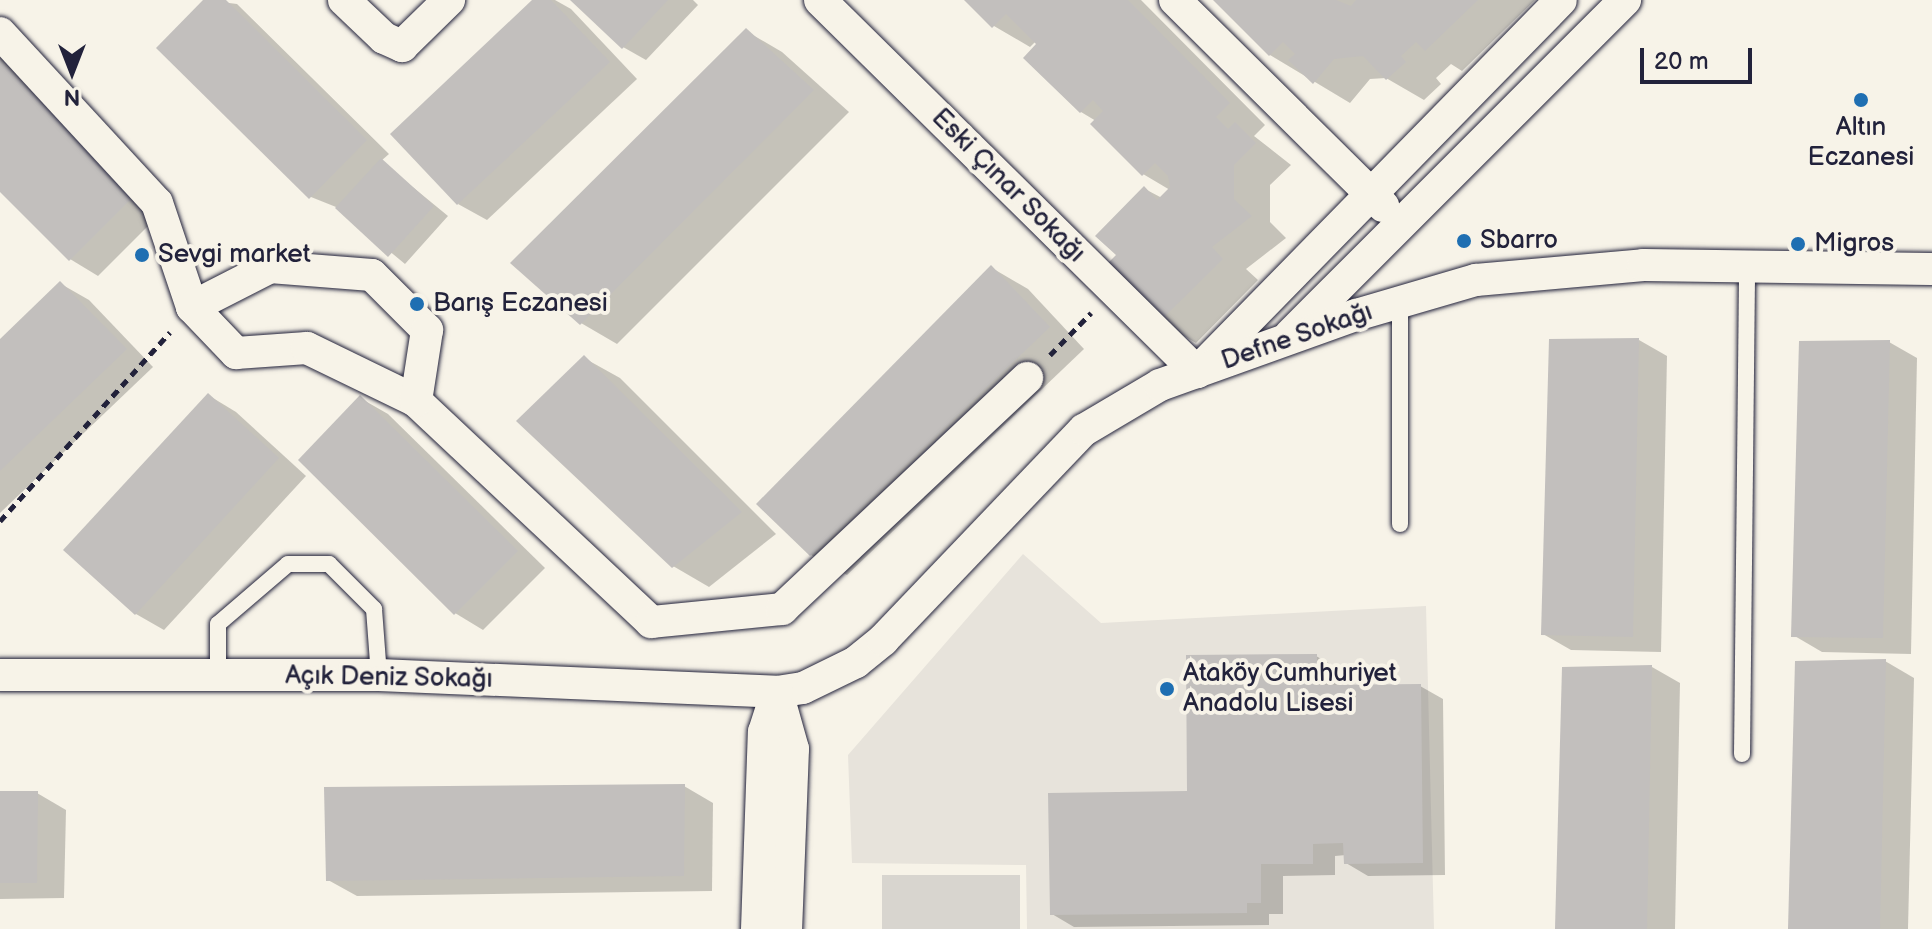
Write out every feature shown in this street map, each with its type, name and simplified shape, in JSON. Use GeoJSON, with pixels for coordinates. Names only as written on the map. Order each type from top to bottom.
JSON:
{"type":"FeatureCollection","features":[{"type":"Feature","properties":{"kind":"street"},"geometry":{"type":"LineString","coordinates":[[344,0],[384,38],[402,46],[449,0]]}},
{"type":"Feature","properties":{"kind":"street","name":"Eski Çınar Sokağı"},"geometry":{"type":"LineString","coordinates":[[820,0],[1197,372]]}},
{"type":"Feature","properties":{"kind":"street"},"geometry":{"type":"LineString","coordinates":[[1175,0],[1400,223]]}},
{"type":"Feature","properties":{"kind":"street"},"geometry":{"type":"LineString","coordinates":[[1197,372],[1561,0]]}},
{"type":"Feature","properties":{"kind":"street"},"geometry":{"type":"LineString","coordinates":[[1285,340],[1625,0]]}},
{"type":"Feature","properties":{"kind":"street"},"geometry":{"type":"LineString","coordinates":[[0,33],[157,203],[192,307],[236,353],[307,348],[416,401],[651,622],[782,609],[1027,378]]}},
{"type":"Feature","properties":{"kind":"street","name":"Defne Sokağı"},"geometry":{"type":"LineString","coordinates":[[777,692],[816,684],[856,662],[1084,430],[1160,385],[1285,340],[1476,280],[1643,265],[1932,269]]}},
{"type":"Feature","properties":{"kind":"street"},"geometry":{"type":"LineString","coordinates":[[192,307],[270,267],[372,275],[427,330],[416,401]]}},
{"type":"Feature","properties":{"kind":"street","name":"Açık Deniz Sokağı"},"geometry":{"type":"LineString","coordinates":[[0,675],[379,675],[777,692]]}},
{"type":"Feature","properties":{"kind":"street"},"geometry":{"type":"LineString","coordinates":[[757,929],[764,732],[777,692]]}},
{"type":"Feature","properties":{"kind":"street"},"geometry":{"type":"LineString","coordinates":[[777,692],[793,749],[786,929]]}},
{"type":"Feature","properties":{"kind":"lane"},"geometry":{"type":"LineString","coordinates":[[1742,754],[1747,266]]}},
{"type":"Feature","properties":{"kind":"lane"},"geometry":{"type":"LineString","coordinates":[[1400,302],[1400,524]]}},
{"type":"Feature","properties":{"kind":"lane"},"geometry":{"type":"LineString","coordinates":[[218,675],[218,624],[288,564],[329,564],[374,609],[379,675]]}},
{"type":"Feature","properties":{"kind":"path"},"geometry":{"type":"LineString","coordinates":[[1027,378],[1114,290]]}},
{"type":"Feature","properties":{"kind":"path"},"geometry":{"type":"LineString","coordinates":[[0,521],[192,307]]}},
{"type":"Feature","properties":{"kind":"shaded area","name":"Ataköy Cumhuriyet Anadolu Lisesi"},"geometry":{"type":"Polygon","coordinates":[[[1023,554],[1101,623],[1426,606],[1434,929],[1027,929],[1026,865],[852,863],[848,755],[1023,554]]]}},
{"type":"Feature","properties":{"kind":"shaded area"},"geometry":{"type":"Polygon","coordinates":[[[882,875],[1020,875],[1020,929],[882,929],[882,875]]]}},
{"type":"Feature","properties":{"kind":"building"},"geometry":{"type":"Polygon","coordinates":[[[203,0],[226,0],[367,140],[309,199],[156,48],[203,0]]]}},
{"type":"Feature","properties":{"kind":"building"},"geometry":{"type":"Polygon","coordinates":[[[532,0],[551,0],[610,62],[457,205],[390,134],[532,0]]]}},
{"type":"Feature","properties":{"kind":"building"},"geometry":{"type":"Polygon","coordinates":[[[570,0],[668,0],[622,49],[570,0]]]}},
{"type":"Feature","properties":{"kind":"building"},"geometry":{"type":"Polygon","coordinates":[[[964,0],[1128,0],[1230,103],[1216,117],[1228,129],[1235,122],[1256,143],[1234,165],[1234,199],[1252,216],[1212,247],[1223,259],[1158,323],[1103,268],[1116,255],[1095,236],[1144,186],[1157,200],[1170,187],[1168,176],[1155,163],[1142,176],[1090,124],[1103,111],[1093,100],[1080,113],[1023,58],[1036,44],[1006,14],[992,28],[964,0]]]}},
{"type":"Feature","properties":{"kind":"building"},"geometry":{"type":"Polygon","coordinates":[[[1213,0],[1336,0],[1351,6],[1356,0],[1478,0],[1425,51],[1416,42],[1401,56],[1406,62],[1386,80],[1363,56],[1334,59],[1313,84],[1288,60],[1295,54],[1283,42],[1269,56],[1213,0]]]}},
{"type":"Feature","properties":{"kind":"building"},"geometry":{"type":"Polygon","coordinates":[[[746,28],[814,90],[580,325],[510,263],[746,28]]]}},
{"type":"Feature","properties":{"kind":"building"},"geometry":{"type":"Polygon","coordinates":[[[0,61],[134,196],[69,261],[0,192],[0,61]]]}},
{"type":"Feature","properties":{"kind":"building"},"geometry":{"type":"Polygon","coordinates":[[[381,158],[434,206],[388,257],[335,208],[381,158]]]}},
{"type":"Feature","properties":{"kind":"building"},"geometry":{"type":"Polygon","coordinates":[[[991,265],[1050,327],[810,556],[756,504],[991,265]]]}},
{"type":"Feature","properties":{"kind":"building"},"geometry":{"type":"Polygon","coordinates":[[[60,281],[127,349],[0,471],[0,339],[60,281]]]}},
{"type":"Feature","properties":{"kind":"building"},"geometry":{"type":"Polygon","coordinates":[[[1639,338],[1633,637],[1541,635],[1549,339],[1639,338]]]}},
{"type":"Feature","properties":{"kind":"building"},"geometry":{"type":"Polygon","coordinates":[[[1890,340],[1883,638],[1791,637],[1799,341],[1890,340]]]}},
{"type":"Feature","properties":{"kind":"building"},"geometry":{"type":"Polygon","coordinates":[[[584,355],[742,512],[672,568],[516,421],[584,355]]]}},
{"type":"Feature","properties":{"kind":"building"},"geometry":{"type":"Polygon","coordinates":[[[208,393],[279,458],[135,615],[63,550],[208,393]]]}},
{"type":"Feature","properties":{"kind":"building"},"geometry":{"type":"Polygon","coordinates":[[[360,395],[518,551],[454,615],[298,460],[360,395]]]}},
{"type":"Feature","properties":{"kind":"building"},"geometry":{"type":"Polygon","coordinates":[[[1317,654],[1317,685],[1421,684],[1423,863],[1344,864],[1343,843],[1313,844],[1313,864],[1261,864],[1261,903],[1247,903],[1247,913],[1050,915],[1048,793],[1187,791],[1186,655],[1317,654]]]}},
{"type":"Feature","properties":{"kind":"building"},"geometry":{"type":"Polygon","coordinates":[[[1886,659],[1880,929],[1788,929],[1795,661],[1886,659]]]}},
{"type":"Feature","properties":{"kind":"building"},"geometry":{"type":"Polygon","coordinates":[[[1652,665],[1647,929],[1555,929],[1562,667],[1652,665]]]}},
{"type":"Feature","properties":{"kind":"building"},"geometry":{"type":"Polygon","coordinates":[[[685,784],[684,876],[326,881],[324,787],[685,784]]]}},
{"type":"Feature","properties":{"kind":"building"},"geometry":{"type":"Polygon","coordinates":[[[0,791],[38,791],[37,883],[0,883],[0,791]]]}},
{"type":"Feature","properties":{"kind":"place","name":"Altın Eczanesi"},"geometry":{"type":"Point","coordinates":[1861,100]}},
{"type":"Feature","properties":{"kind":"place","name":"Sbarro"},"geometry":{"type":"Point","coordinates":[1464,241]}},
{"type":"Feature","properties":{"kind":"place","name":"Migros"},"geometry":{"type":"Point","coordinates":[1798,244]}},
{"type":"Feature","properties":{"kind":"place","name":"Sevgi market"},"geometry":{"type":"Point","coordinates":[142,255]}},
{"type":"Feature","properties":{"kind":"place","name":"Barış Eczanesi"},"geometry":{"type":"Point","coordinates":[417,304]}},
{"type":"Feature","properties":{"kind":"place","name":"Ataköy Cumhuriyet Anadolu Lisesi"},"geometry":{"type":"Point","coordinates":[1167,689]}}]}
